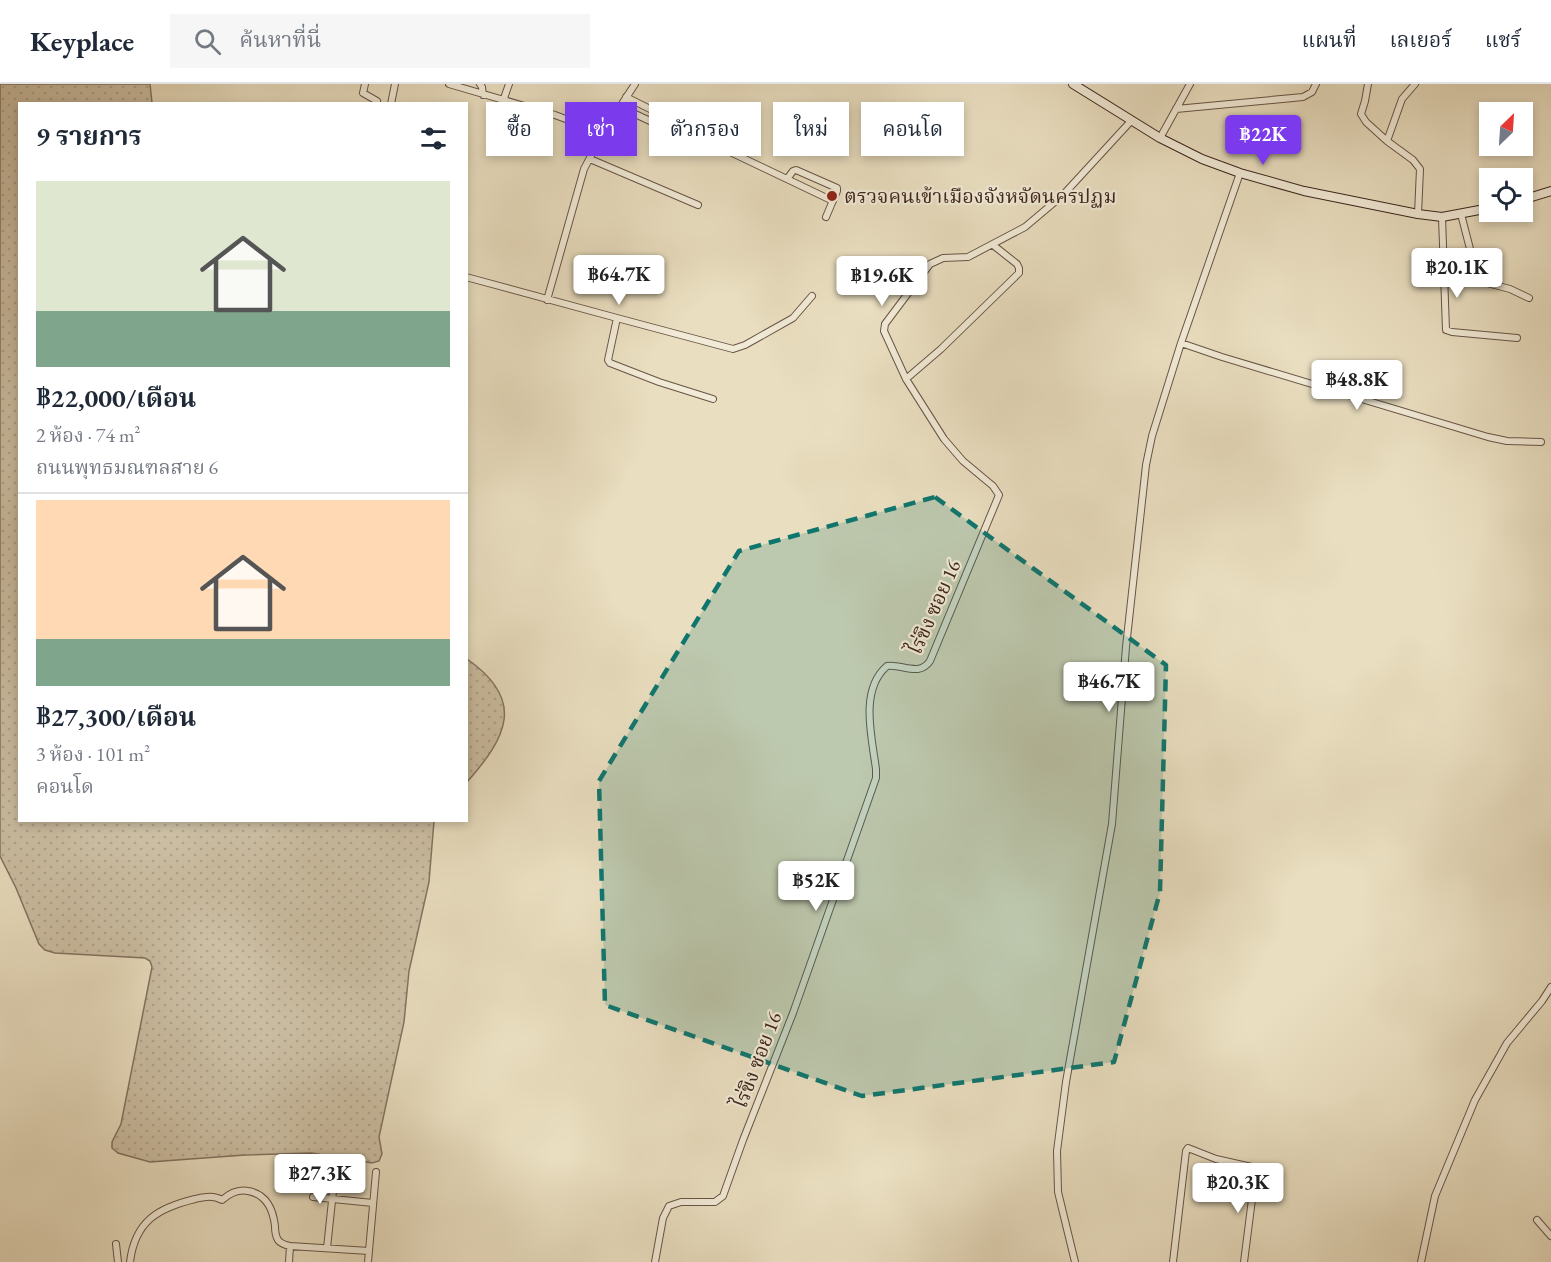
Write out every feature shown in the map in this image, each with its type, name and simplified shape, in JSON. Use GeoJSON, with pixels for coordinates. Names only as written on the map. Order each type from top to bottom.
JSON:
{"type":"FeatureCollection","features":[{"type":"Feature","properties":{"kind":"main road"},"geometry":{"type":"LineString","coordinates":[[1073,84],[1160,138],[1202,159],[1240,173],[1304,191],[1418,214],[1442,217],[1479,211]]}},
{"type":"Feature","properties":{"kind":"main road"},"geometry":{"type":"LineString","coordinates":[[1533,197],[1551,191]]}},
{"type":"Feature","properties":{"kind":"street"},"geometry":{"type":"LineString","coordinates":[[365,84],[363,93],[377,101]]}},
{"type":"Feature","properties":{"kind":"street"},"geometry":{"type":"LineString","coordinates":[[392,102],[396,84]]}},
{"type":"Feature","properties":{"kind":"street"},"geometry":{"type":"LineString","coordinates":[[449,84],[565,119]]}},
{"type":"Feature","properties":{"kind":"street"},"geometry":{"type":"LineString","coordinates":[[480,84],[483,95]]}},
{"type":"Feature","properties":{"kind":"street"},"geometry":{"type":"LineString","coordinates":[[503,101],[509,84]]}},
{"type":"Feature","properties":{"kind":"street"},"geometry":{"type":"LineString","coordinates":[[623,102],[635,84]]}},
{"type":"Feature","properties":{"kind":"street"},"geometry":{"type":"LineString","coordinates":[[1160,138],[1190,84]]}},
{"type":"Feature","properties":{"kind":"street"},"geometry":{"type":"LineString","coordinates":[[1176,109],[1304,97],[1312,92],[1316,84]]}},
{"type":"Feature","properties":{"kind":"street"},"geometry":{"type":"LineString","coordinates":[[1368,84],[1361,114],[1366,122],[1387,141],[1418,165],[1420,183],[1418,214]]}},
{"type":"Feature","properties":{"kind":"street"},"geometry":{"type":"LineString","coordinates":[[1387,141],[1402,99],[1415,84]]}},
{"type":"Feature","properties":{"kind":"street"},"geometry":{"type":"LineString","coordinates":[[626,97],[649,108]]}},
{"type":"Feature","properties":{"kind":"street","name":"ไร่ขิง ซอย 16"},"geometry":{"type":"LineString","coordinates":[[655,1262],[663,1218],[669,1206],[681,1202],[715,1202],[723,1196],[742,1140],[793,1013],[876,778],[870,709],[870,697],[875,683],[886,666],[894,665],[918,670],[926,667],[930,661],[999,495],[996,489],[952,450],[906,379],[884,331],[885,324],[930,264],[943,258],[968,257],[1025,227],[1063,195],[1131,122]]}},
{"type":"Feature","properties":{"kind":"street"},"geometry":{"type":"LineString","coordinates":[[548,300],[579,182],[592,156]]}},
{"type":"Feature","properties":{"kind":"street"},"geometry":{"type":"LineString","coordinates":[[739,156],[833,201]]}},
{"type":"Feature","properties":{"kind":"street"},"geometry":{"type":"LineString","coordinates":[[590,159],[698,205]]}},
{"type":"Feature","properties":{"kind":"street"},"geometry":{"type":"LineString","coordinates":[[787,179],[796,170],[837,188],[826,217]]}},
{"type":"Feature","properties":{"kind":"street"},"geometry":{"type":"LineString","coordinates":[[1076,1262],[1058,1192],[1056,1174],[1059,1129],[1112,825],[1126,647],[1146,465],[1152,436],[1181,343],[1240,173]]}},
{"type":"Feature","properties":{"kind":"street"},"geometry":{"type":"LineString","coordinates":[[1464,214],[1477,276],[1483,282],[1510,289],[1529,298]]}},
{"type":"Feature","properties":{"kind":"street"},"geometry":{"type":"LineString","coordinates":[[1442,217],[1446,330],[1517,338]]}},
{"type":"Feature","properties":{"kind":"street"},"geometry":{"type":"LineString","coordinates":[[906,379],[1018,274],[1018,265],[993,244]]}},
{"type":"Feature","properties":{"kind":"street"},"geometry":{"type":"LineString","coordinates":[[468,279],[733,349],[745,345],[793,318],[812,296]]}},
{"type":"Feature","properties":{"kind":"street"},"geometry":{"type":"LineString","coordinates":[[617,318],[608,360],[610,363],[658,382],[713,399]]}},
{"type":"Feature","properties":{"kind":"street"},"geometry":{"type":"LineString","coordinates":[[1181,343],[1488,437],[1507,441],[1542,442]]}},
{"type":"Feature","properties":{"kind":"street"},"geometry":{"type":"LineString","coordinates":[[1421,1262],[1435,1196],[1475,1100],[1507,1043],[1551,987]]}},
{"type":"Feature","properties":{"kind":"street"},"geometry":{"type":"LineString","coordinates":[[1173,1262],[1188,1148],[1216,1159],[1256,1168],[1244,1262]]}},
{"type":"Feature","properties":{"kind":"street"},"geometry":{"type":"LineString","coordinates":[[327,1248],[336,1163]]}},
{"type":"Feature","properties":{"kind":"street"},"geometry":{"type":"LineString","coordinates":[[368,1262],[376,1172]]}},
{"type":"Feature","properties":{"kind":"street"},"geometry":{"type":"LineString","coordinates":[[130,1262],[135,1240],[140,1231],[152,1216],[162,1209],[206,1197],[217,1197],[222,1200],[233,1192],[241,1190],[255,1192],[267,1200],[276,1237],[282,1244],[369,1251]]}},
{"type":"Feature","properties":{"kind":"street"},"geometry":{"type":"LineString","coordinates":[[313,1197],[373,1203]]}},
{"type":"Feature","properties":{"kind":"street"},"geometry":{"type":"LineString","coordinates":[[1537,1220],[1551,1236]]}},
{"type":"Feature","properties":{"kind":"street"},"geometry":{"type":"LineString","coordinates":[[116,1244],[118,1262]]}},
{"type":"Feature","properties":{"kind":"street"},"geometry":{"type":"LineString","coordinates":[[289,1262],[290,1246]]}},
{"type":"Feature","properties":{"kind":"highlighted area"},"geometry":{"type":"Polygon","coordinates":[[[935,497],[1166,665],[1160,892],[1114,1062],[862,1096],[605,1005],[599,781],[739,551],[935,497]]]}},
{"type":"Feature","properties":{"kind":"shaded area"},"geometry":{"type":"Polygon","coordinates":[[[0,84],[150,84],[152,102],[18,102],[18,822],[434,822],[429,882],[409,971],[404,1022],[379,1137],[382,1154],[379,1161],[372,1163],[311,1153],[150,1162],[118,1153],[112,1148],[112,1142],[121,1124],[152,967],[150,961],[145,958],[55,953],[45,950],[39,944],[0,856],[0,84]]]}},
{"type":"Feature","properties":{"kind":"shaded area"},"geometry":{"type":"Polygon","coordinates":[[[468,660],[486,674],[498,689],[503,704],[504,719],[500,734],[481,765],[468,781],[468,660]]]}},
{"type":"Feature","properties":{"kind":"place","name":"ตรวจคนเข้าเมืองจังหจัดนครปฏม"},"geometry":{"type":"Point","coordinates":[832,196]}}]}
